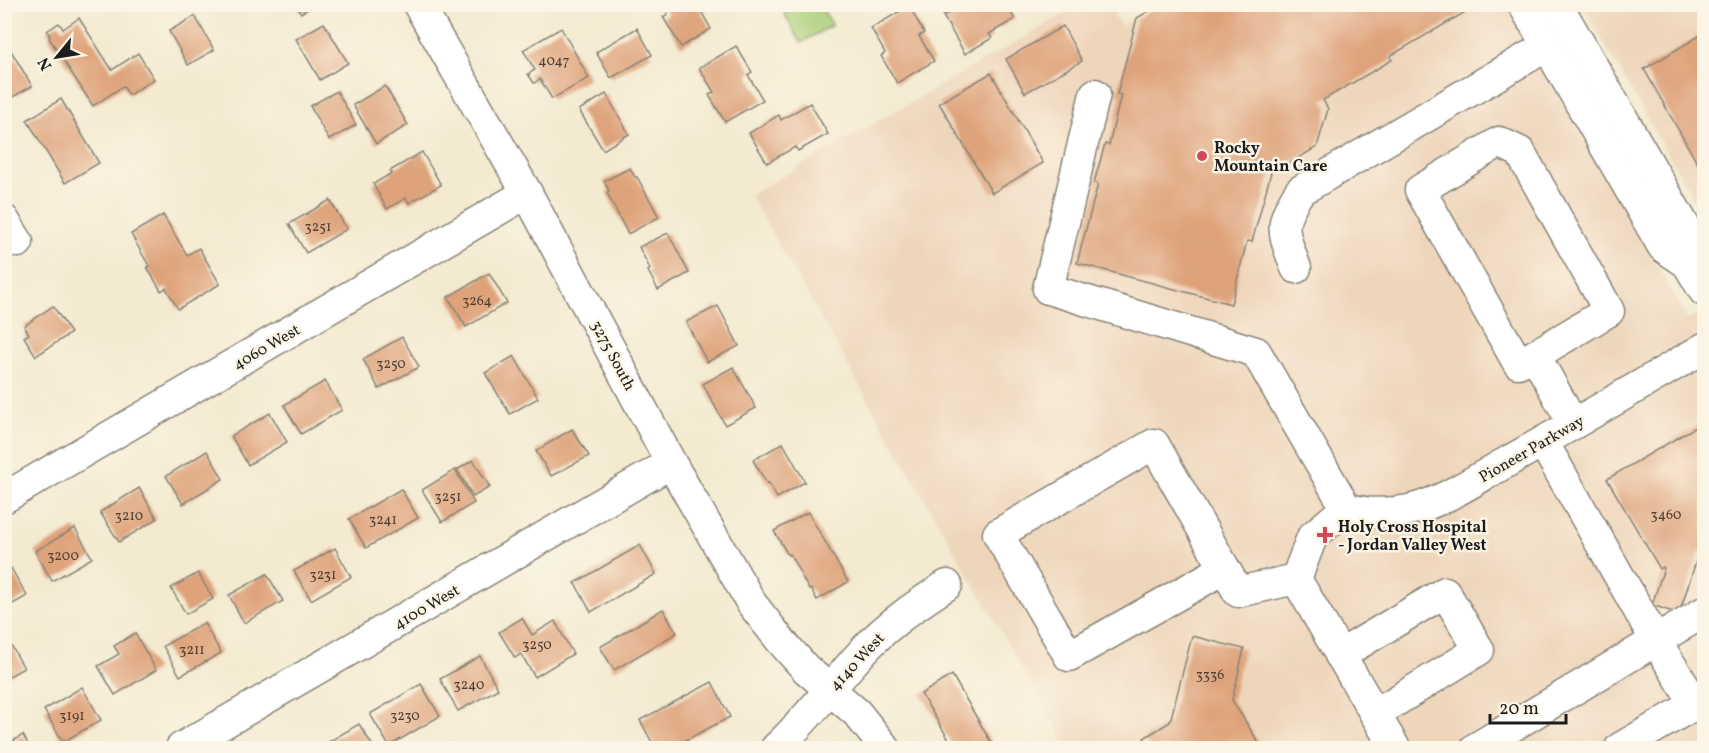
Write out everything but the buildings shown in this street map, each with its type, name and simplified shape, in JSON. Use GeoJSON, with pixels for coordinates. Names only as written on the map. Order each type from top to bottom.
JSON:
{"type":"FeatureCollection","features":[{"type":"Feature","properties":{"kind":"street","name":"3275 South"},"geometry":{"type":"LineString","coordinates":[[418,4],[527,193],[671,463],[752,604],[780,641],[806,669],[857,713],[885,748]]}},
{"type":"Feature","properties":{"kind":"street"},"geometry":{"type":"LineString","coordinates":[[1523,4],[1663,247],[1688,263],[1704,291]]}},
{"type":"Feature","properties":{"kind":"street"},"geometry":{"type":"LineString","coordinates":[[1557,4],[1688,232],[1688,263]]}},
{"type":"Feature","properties":{"kind":"street"},"geometry":{"type":"LineString","coordinates":[[1296,268],[1284,233],[1284,219],[1300,191],[1547,46]]}},
{"type":"Feature","properties":{"kind":"street"},"geometry":{"type":"LineString","coordinates":[[1095,94],[1048,289],[1256,352],[1346,508],[1312,537],[1296,579]]}},
{"type":"Feature","properties":{"kind":"street"},"geometry":{"type":"LineString","coordinates":[[1499,142],[1520,152],[1609,311],[1535,355],[1518,363],[1420,190],[1499,142]]}},
{"type":"Feature","properties":{"kind":"street","name":"4060 West"},"geometry":{"type":"LineString","coordinates":[[4,498],[527,193]]}},
{"type":"Feature","properties":{"kind":"street","name":"Pioneer Parkway"},"geometry":{"type":"LineString","coordinates":[[1346,508],[1362,513],[1410,510],[1451,493],[1704,348]]}},
{"type":"Feature","properties":{"kind":"street"},"geometry":{"type":"LineString","coordinates":[[1535,355],[1573,424]]}},
{"type":"Feature","properties":{"kind":"street"},"geometry":{"type":"LineString","coordinates":[[1543,442],[1656,641],[1700,702],[1620,748]]}},
{"type":"Feature","properties":{"kind":"street"},"geometry":{"type":"LineString","coordinates":[[1224,569],[1069,656],[998,534],[1154,444],[1238,592],[1296,579]]}},
{"type":"Feature","properties":{"kind":"street","name":"4100 West"},"geometry":{"type":"LineString","coordinates":[[181,748],[671,463]]}},
{"type":"Feature","properties":{"kind":"street"},"geometry":{"type":"LineString","coordinates":[[1296,579],[1395,748]]}},
{"type":"Feature","properties":{"kind":"street","name":"4140 West"},"geometry":{"type":"LineString","coordinates":[[776,748],[794,732],[870,644],[886,629],[947,585]]}},
{"type":"Feature","properties":{"kind":"street"},"geometry":{"type":"LineString","coordinates":[[1340,654],[1445,592],[1479,650],[1375,714]]}},
{"type":"Feature","properties":{"kind":"street"},"geometry":{"type":"LineString","coordinates":[[1476,748],[1704,612]]}},
{"type":"Feature","properties":{"kind":"shaded area","name":"Holy Cross Hospital - Jordan Valley West"},"geometry":{"type":"Polygon","coordinates":[[[1080,5],[1109,5],[1121,25],[1158,5],[1506,5],[1688,320],[1704,311],[1704,748],[1068,748],[750,195],[1080,5]]]}},
{"type":"Feature","properties":{"kind":"shaded area"},"geometry":{"type":"Polygon","coordinates":[[[1582,5],[1704,5],[1704,217],[1582,5]]]}},
{"type":"Feature","properties":{"kind":"green space"},"geometry":{"type":"Polygon","coordinates":[[[799,5],[820,5],[832,25],[801,43],[784,13],[799,5]]]}},
{"type":"Feature","properties":{"kind":"place","name":"Rocky Mountain Care"},"geometry":{"type":"Point","coordinates":[1202,156]}},
{"type":"Feature","properties":{"kind":"place","name":"Holy Cross Hospital - Jordan Valley West"},"geometry":{"type":"Point","coordinates":[1325,535]}}]}
